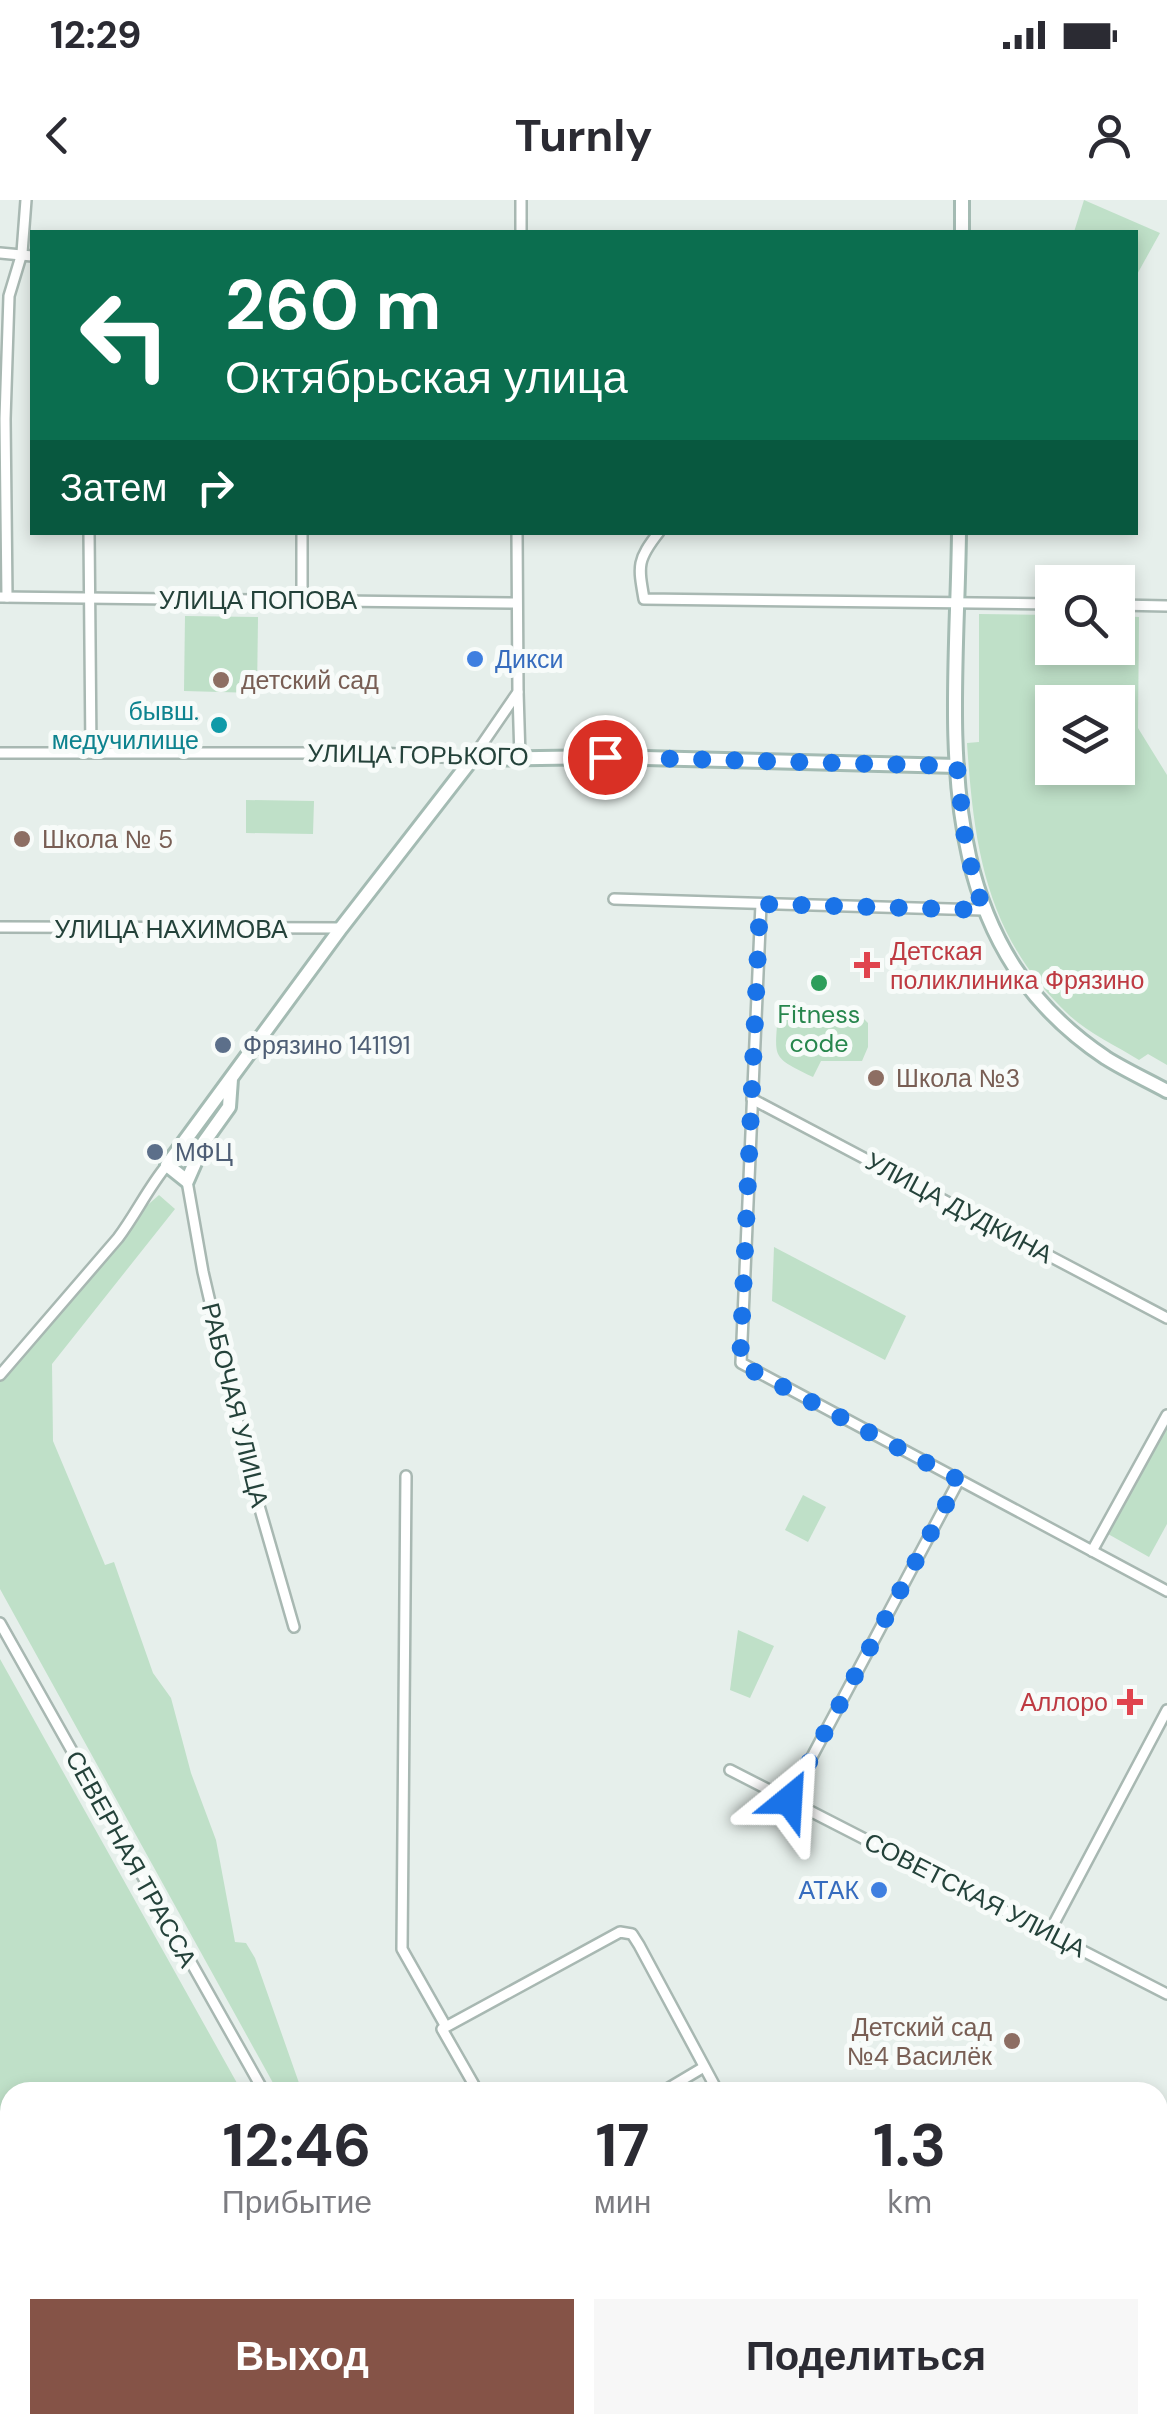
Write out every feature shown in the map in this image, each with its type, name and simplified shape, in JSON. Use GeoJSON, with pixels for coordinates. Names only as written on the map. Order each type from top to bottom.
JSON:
{"type":"FeatureCollection","features":[{"type":"Feature","properties":{"kind":"street"},"geometry":{"type":"LineString","coordinates":[[4,597],[4,352],[9,296],[27,254],[26,200]]}},
{"type":"Feature","properties":{"kind":"street"},"geometry":{"type":"LineString","coordinates":[[521,200],[521,230]]}},
{"type":"Feature","properties":{"kind":"street"},"geometry":{"type":"LineString","coordinates":[[962,200],[962,230]]}},
{"type":"Feature","properties":{"kind":"street"},"geometry":{"type":"LineString","coordinates":[[0,253],[27,254]]}},
{"type":"Feature","properties":{"kind":"street"},"geometry":{"type":"LineString","coordinates":[[89,535],[91,753]]}},
{"type":"Feature","properties":{"kind":"street"},"geometry":{"type":"LineString","coordinates":[[302,535],[302,600]]}},
{"type":"Feature","properties":{"kind":"street"},"geometry":{"type":"LineString","coordinates":[[517,535],[520,758]]}},
{"type":"Feature","properties":{"kind":"street"},"geometry":{"type":"LineString","coordinates":[[657,535],[640,555],[638,568],[644,599],[1035,604]]}},
{"type":"Feature","properties":{"kind":"street"},"geometry":{"type":"LineString","coordinates":[[959,535],[957,766],[966,848],[983,910],[1006,956],[1036,996],[1106,1058],[1167,1091]]}},
{"type":"Feature","properties":{"kind":"street","name":"УЛИЦА ПОПОВА"},"geometry":{"type":"LineString","coordinates":[[4,597],[515,603]]}},
{"type":"Feature","properties":{"kind":"street"},"geometry":{"type":"LineString","coordinates":[[1135,606],[1167,606]]}},
{"type":"Feature","properties":{"kind":"street"},"geometry":{"type":"LineString","coordinates":[[0,1374],[134,1217],[149,1187],[472,759],[518,692]]}},
{"type":"Feature","properties":{"kind":"street","name":"УЛИЦА ГОРЬКОГО"},"geometry":{"type":"LineString","coordinates":[[0,753],[381,753],[472,759],[605,757],[957,766]]}},
{"type":"Feature","properties":{"kind":"street"},"geometry":{"type":"LineString","coordinates":[[614,899],[983,910]]}},
{"type":"Feature","properties":{"kind":"street"},"geometry":{"type":"LineString","coordinates":[[760,904],[740,1364],[1167,1591]]}},
{"type":"Feature","properties":{"kind":"street","name":"УЛИЦА НАХИМОВА"},"geometry":{"type":"LineString","coordinates":[[0,928],[341,928]]}},
{"type":"Feature","properties":{"kind":"street"},"geometry":{"type":"LineString","coordinates":[[167,1165],[187,1181],[204,1142],[229,1107],[231,1079]]}},
{"type":"Feature","properties":{"kind":"street","name":"УЛИЦА ДУДКИНА"},"geometry":{"type":"LineString","coordinates":[[752,1098],[1167,1318]]}},
{"type":"Feature","properties":{"kind":"street","name":"РАБОЧАЯ УЛИЦА"},"geometry":{"type":"LineString","coordinates":[[187,1181],[203,1272],[251,1478],[294,1628]]}},
{"type":"Feature","properties":{"kind":"street"},"geometry":{"type":"LineString","coordinates":[[1092,1551],[1167,1415]]}},
{"type":"Feature","properties":{"kind":"street"},"geometry":{"type":"LineString","coordinates":[[406,1476],[402,1949],[445,2026]]}},
{"type":"Feature","properties":{"kind":"street"},"geometry":{"type":"LineString","coordinates":[[789,1800],[959,1480]]}},
{"type":"Feature","properties":{"kind":"street","name":"СЕВЕРНАЯ ТРАССА"},"geometry":{"type":"LineString","coordinates":[[0,1623],[258,2082]]}},
{"type":"Feature","properties":{"kind":"street"},"geometry":{"type":"LineString","coordinates":[[1050,1931],[1167,1710]]}},
{"type":"Feature","properties":{"kind":"street","name":"СОВЕТСКАЯ УЛИЦА"},"geometry":{"type":"LineString","coordinates":[[730,1770],[1167,1994]]}},
{"type":"Feature","properties":{"kind":"street"},"geometry":{"type":"LineString","coordinates":[[472,2082],[442,2029],[620,1932],[632,1934],[712,2082]]}},
{"type":"Feature","properties":{"kind":"street"},"geometry":{"type":"LineString","coordinates":[[679,2082],[704,2067]]}},
{"type":"Feature","properties":{"kind":"green space"},"geometry":{"type":"Polygon","coordinates":[[[1084,200],[1160,233],[1138,273],[1138,230],[1075,230],[1084,200]]]}},
{"type":"Feature","properties":{"kind":"green space"},"geometry":{"type":"Polygon","coordinates":[[[979,614],[1035,615],[1035,665],[1135,665],[1135,617],[1139,617],[1138,728],[1167,775],[1167,1065],[1148,1054],[1139,1060],[1077,1022],[1041,986],[1019,955],[990,890],[981,856],[967,743],[979,742],[979,614]]]}},
{"type":"Feature","properties":{"kind":"green space"},"geometry":{"type":"Polygon","coordinates":[[[185,616],[258,617],[257,693],[184,691],[185,616]]]}},
{"type":"Feature","properties":{"kind":"green space"},"geometry":{"type":"Polygon","coordinates":[[[246,800],[314,801],[313,834],[246,833],[246,800]]]}},
{"type":"Feature","properties":{"kind":"green space"},"geometry":{"type":"Polygon","coordinates":[[[778,1012],[860,1015],[868,1023],[868,1047],[862,1061],[821,1061],[813,1077],[789,1065],[776,1048],[778,1012]]]}},
{"type":"Feature","properties":{"kind":"green space"},"geometry":{"type":"Polygon","coordinates":[[[159,1195],[175,1209],[52,1364],[53,1441],[105,1565],[114,1562],[153,1673],[171,1698],[191,1773],[216,1840],[235,1942],[246,1943],[255,1958],[299,2082],[272,2082],[0,1589],[0,1375],[134,1217],[159,1195]]]}},
{"type":"Feature","properties":{"kind":"green space"},"geometry":{"type":"Polygon","coordinates":[[[774,1247],[906,1316],[885,1360],[772,1301],[774,1247]]]}},
{"type":"Feature","properties":{"kind":"green space"},"geometry":{"type":"Polygon","coordinates":[[[1167,1426],[1167,1524],[1149,1557],[1108,1534],[1167,1426]]]}},
{"type":"Feature","properties":{"kind":"green space"},"geometry":{"type":"Polygon","coordinates":[[[803,1495],[826,1507],[808,1542],[785,1530],[803,1495]]]}},
{"type":"Feature","properties":{"kind":"green space"},"geometry":{"type":"Polygon","coordinates":[[[738,1630],[774,1646],[750,1698],[730,1690],[738,1630]]]}},
{"type":"Feature","properties":{"kind":"green space"},"geometry":{"type":"Polygon","coordinates":[[[0,1659],[236,2082],[0,2082],[0,1659]]]}},
{"type":"Feature","properties":{"kind":"place","name":"Дикси"},"geometry":{"type":"Point","coordinates":[475,659]}},
{"type":"Feature","properties":{"kind":"place","name":"детский сад"},"geometry":{"type":"Point","coordinates":[221,680]}},
{"type":"Feature","properties":{"kind":"place","name":"бывш. медучилище"},"geometry":{"type":"Point","coordinates":[219,725]}},
{"type":"Feature","properties":{"kind":"place","name":"Школа № 5"},"geometry":{"type":"Point","coordinates":[22,839]}},
{"type":"Feature","properties":{"kind":"place","name":"Детская поликлиника Фрязино"},"geometry":{"type":"Point","coordinates":[867,965]}},
{"type":"Feature","properties":{"kind":"place","name":"Fitness code"},"geometry":{"type":"Point","coordinates":[819,983]}},
{"type":"Feature","properties":{"kind":"place","name":"Фрязино 141191"},"geometry":{"type":"Point","coordinates":[223,1045]}},
{"type":"Feature","properties":{"kind":"place","name":"Школа №3"},"geometry":{"type":"Point","coordinates":[876,1078]}},
{"type":"Feature","properties":{"kind":"place","name":"МФЦ"},"geometry":{"type":"Point","coordinates":[155,1152]}},
{"type":"Feature","properties":{"kind":"place","name":"Аллоро"},"geometry":{"type":"Point","coordinates":[1130,1702]}},
{"type":"Feature","properties":{"kind":"place","name":"АТАК"},"geometry":{"type":"Point","coordinates":[879,1890]}},
{"type":"Feature","properties":{"kind":"place","name":"Детский сад №4 Василёк"},"geometry":{"type":"Point","coordinates":[1012,2041]}},
{"type":"Feature","properties":{"kind":"route"},"geometry":{"type":"LineString","coordinates":[[605,757],[957,766],[966,848],[983,910],[760,904],[740,1364],[959,1480],[789,1800]]}}]}
